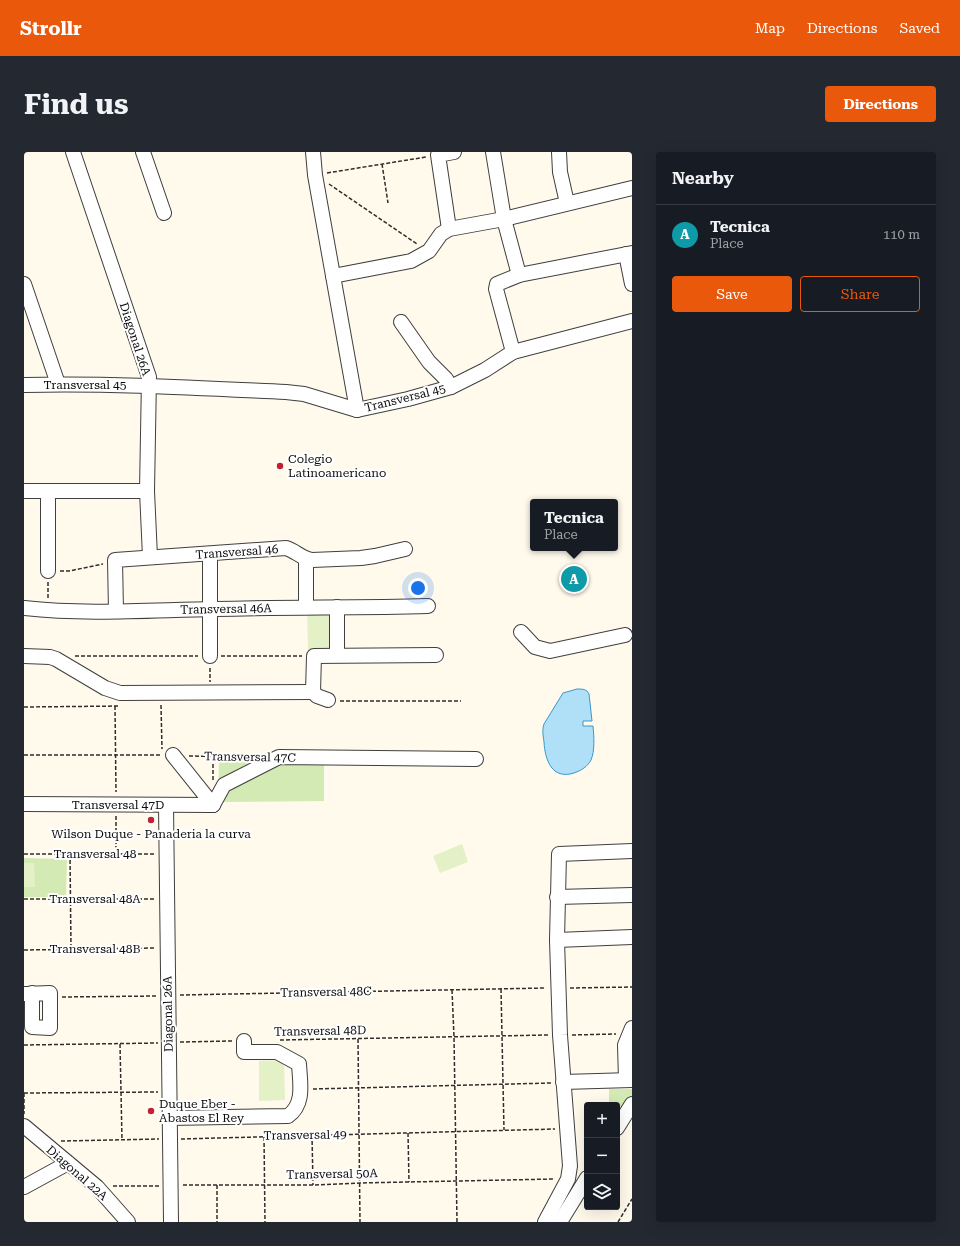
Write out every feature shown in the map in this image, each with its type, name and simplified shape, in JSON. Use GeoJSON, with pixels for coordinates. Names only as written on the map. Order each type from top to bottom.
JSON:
{"type":"FeatureCollection","features":[{"type":"Feature","properties":{"kind":"street","name":"Diagonal 26A"},"geometry":{"type":"LineString","coordinates":[[73,152],[149,377],[147,491],[150,557]]}},
{"type":"Feature","properties":{"kind":"street"},"geometry":{"type":"LineString","coordinates":[[143,152],[164,213]]}},
{"type":"Feature","properties":{"kind":"street"},"geometry":{"type":"LineString","coordinates":[[313,152],[315,175],[357,410]]}},
{"type":"Feature","properties":{"kind":"street"},"geometry":{"type":"LineString","coordinates":[[493,152],[504,219],[519,275]]}},
{"type":"Feature","properties":{"kind":"street"},"geometry":{"type":"LineString","coordinates":[[559,152],[560,172],[567,203]]}},
{"type":"Feature","properties":{"kind":"street"},"geometry":{"type":"LineString","coordinates":[[448,153],[449,229]]}},
{"type":"Feature","properties":{"kind":"street"},"geometry":{"type":"LineString","coordinates":[[333,276],[411,261],[429,252],[441,234],[449,229],[504,219],[632,188]]}},
{"type":"Feature","properties":{"kind":"street"},"geometry":{"type":"LineString","coordinates":[[513,352],[496,289],[497,284],[519,275],[629,253],[632,284]]}},
{"type":"Feature","properties":{"kind":"street"},"geometry":{"type":"LineString","coordinates":[[24,284],[58,384]]}},
{"type":"Feature","properties":{"kind":"street","name":"Transversal 45"},"geometry":{"type":"LineString","coordinates":[[24,385],[58,384],[149,386],[286,392],[304,394],[357,410],[408,399],[451,387],[485,370],[513,352],[632,321]]}},
{"type":"Feature","properties":{"kind":"street"},"geometry":{"type":"LineString","coordinates":[[401,322],[429,362],[446,379],[451,387]]}},
{"type":"Feature","properties":{"kind":"street"},"geometry":{"type":"LineString","coordinates":[[24,491],[147,491]]}},
{"type":"Feature","properties":{"kind":"street"},"geometry":{"type":"LineString","coordinates":[[48,491],[48,571]]}},
{"type":"Feature","properties":{"kind":"street","name":"Transversal 46"},"geometry":{"type":"LineString","coordinates":[[115,560],[286,548],[306,559]]}},
{"type":"Feature","properties":{"kind":"street"},"geometry":{"type":"LineString","coordinates":[[306,607],[306,559],[361,558],[405,549]]}},
{"type":"Feature","properties":{"kind":"street"},"geometry":{"type":"LineString","coordinates":[[210,554],[210,656]]}},
{"type":"Feature","properties":{"kind":"street"},"geometry":{"type":"LineString","coordinates":[[115,560],[116,612]]}},
{"type":"Feature","properties":{"kind":"street","name":"Transversal 46A"},"geometry":{"type":"LineString","coordinates":[[24,608],[116,612],[306,607],[428,606]]}},
{"type":"Feature","properties":{"kind":"street"},"geometry":{"type":"LineString","coordinates":[[337,607],[337,655]]}},
{"type":"Feature","properties":{"kind":"street"},"geometry":{"type":"LineString","coordinates":[[521,632],[535,647],[550,651],[625,634]]}},
{"type":"Feature","properties":{"kind":"street"},"geometry":{"type":"LineString","coordinates":[[313,692],[314,656],[436,654]]}},
{"type":"Feature","properties":{"kind":"street"},"geometry":{"type":"LineString","coordinates":[[24,656],[50,656],[105,688],[120,693],[313,692],[317,696],[328,700]]}},
{"type":"Feature","properties":{"kind":"street"},"geometry":{"type":"LineString","coordinates":[[168,756],[213,806]]}},
{"type":"Feature","properties":{"kind":"street","name":"Transversal 47C"},"geometry":{"type":"LineString","coordinates":[[213,806],[224,785],[279,758],[476,759]]}},
{"type":"Feature","properties":{"kind":"street","name":"Transversal 47D"},"geometry":{"type":"LineString","coordinates":[[24,804],[213,806]]}},
{"type":"Feature","properties":{"kind":"street","name":"Diagonal 26A"},"geometry":{"type":"LineString","coordinates":[[166,805],[166,948],[171,1222]]}},
{"type":"Feature","properties":{"kind":"street"},"geometry":{"type":"LineString","coordinates":[[545,1222],[568,1179],[570,1162],[563,1082],[558,988],[557,896],[559,854],[632,850]]}},
{"type":"Feature","properties":{"kind":"street"},"geometry":{"type":"LineString","coordinates":[[557,896],[632,895]]}},
{"type":"Feature","properties":{"kind":"street"},"geometry":{"type":"LineString","coordinates":[[557,940],[632,937]]}},
{"type":"Feature","properties":{"kind":"street"},"geometry":{"type":"LineString","coordinates":[[28,993],[50,993],[50,1028],[32,1027],[28,993]]}},
{"type":"Feature","properties":{"kind":"street"},"geometry":{"type":"LineString","coordinates":[[563,1082],[629,1080],[625,1046],[632,1028]]}},
{"type":"Feature","properties":{"kind":"street"},"geometry":{"type":"LineString","coordinates":[[169,1118],[288,1116],[292,1113],[297,1106],[301,1089],[299,1064],[277,1052],[244,1052],[244,1041]]}},
{"type":"Feature","properties":{"kind":"street"},"geometry":{"type":"LineString","coordinates":[[620,1123],[632,1104]]}},
{"type":"Feature","properties":{"kind":"street","name":"Diagonal 22A"},"geometry":{"type":"LineString","coordinates":[[24,1126],[97,1186],[128,1222]]}},
{"type":"Feature","properties":{"kind":"street"},"geometry":{"type":"LineString","coordinates":[[24,1187],[68,1163]]}},
{"type":"Feature","properties":{"kind":"street"},"geometry":{"type":"LineString","coordinates":[[560,1222],[584,1183]]}},
{"type":"Feature","properties":{"kind":"path"},"geometry":{"type":"LineString","coordinates":[[315,175],[448,153]]}},
{"type":"Feature","properties":{"kind":"path"},"geometry":{"type":"LineString","coordinates":[[382,164],[388,203]]}},
{"type":"Feature","properties":{"kind":"path"},"geometry":{"type":"LineString","coordinates":[[315,175],[429,252]]}},
{"type":"Feature","properties":{"kind":"path"},"geometry":{"type":"LineString","coordinates":[[48,610],[48,571],[69,571],[115,560]]}},
{"type":"Feature","properties":{"kind":"path"},"geometry":{"type":"LineString","coordinates":[[73,656],[314,656]]}},
{"type":"Feature","properties":{"kind":"path"},"geometry":{"type":"LineString","coordinates":[[210,656],[210,692]]}},
{"type":"Feature","properties":{"kind":"path"},"geometry":{"type":"LineString","coordinates":[[161,705],[168,756]]}},
{"type":"Feature","properties":{"kind":"path"},"geometry":{"type":"LineString","coordinates":[[115,706],[116,854]]}},
{"type":"Feature","properties":{"kind":"path","name":"Transversal 47C"},"geometry":{"type":"LineString","coordinates":[[24,755],[257,757]]}},
{"type":"Feature","properties":{"kind":"path","name":"Transversal 48"},"geometry":{"type":"LineString","coordinates":[[24,854],[165,854]]}},
{"type":"Feature","properties":{"kind":"path"},"geometry":{"type":"LineString","coordinates":[[70,854],[71,949]]}},
{"type":"Feature","properties":{"kind":"path","name":"Transversal 48A"},"geometry":{"type":"LineString","coordinates":[[24,899],[166,899]]}},
{"type":"Feature","properties":{"kind":"path","name":"Transversal 48B"},"geometry":{"type":"LineString","coordinates":[[24,950],[166,948]]}},
{"type":"Feature","properties":{"kind":"path","name":"Transversal 48C"},"geometry":{"type":"LineString","coordinates":[[50,998],[632,986]]}},
{"type":"Feature","properties":{"kind":"path"},"geometry":{"type":"LineString","coordinates":[[502,989],[504,1130]]}},
{"type":"Feature","properties":{"kind":"path"},"geometry":{"type":"LineString","coordinates":[[452,990],[457,1222]]}},
{"type":"Feature","properties":{"kind":"path","name":"Transversal 48D"},"geometry":{"type":"LineString","coordinates":[[274,1040],[616,1034]]}},
{"type":"Feature","properties":{"kind":"path"},"geometry":{"type":"LineString","coordinates":[[358,1039],[360,1222]]}},
{"type":"Feature","properties":{"kind":"path"},"geometry":{"type":"LineString","coordinates":[[24,1045],[244,1041]]}},
{"type":"Feature","properties":{"kind":"path"},"geometry":{"type":"LineString","coordinates":[[120,1043],[122,1140]]}},
{"type":"Feature","properties":{"kind":"path"},"geometry":{"type":"LineString","coordinates":[[301,1089],[563,1082]]}},
{"type":"Feature","properties":{"kind":"path"},"geometry":{"type":"LineString","coordinates":[[24,1126],[24,1093],[169,1092]]}},
{"type":"Feature","properties":{"kind":"path","name":"Transversal 49"},"geometry":{"type":"LineString","coordinates":[[42,1142],[567,1129]]}},
{"type":"Feature","properties":{"kind":"path"},"geometry":{"type":"LineString","coordinates":[[408,1133],[409,1182]]}},
{"type":"Feature","properties":{"kind":"path"},"geometry":{"type":"LineString","coordinates":[[312,1135],[313,1185]]}},
{"type":"Feature","properties":{"kind":"path"},"geometry":{"type":"LineString","coordinates":[[264,1136],[265,1222]]}},
{"type":"Feature","properties":{"kind":"path","name":"Transversal 50A"},"geometry":{"type":"LineString","coordinates":[[97,1186],[264,1184],[313,1185],[568,1179]]}},
{"type":"Feature","properties":{"kind":"path"},"geometry":{"type":"LineString","coordinates":[[217,1185],[217,1222]]}},
{"type":"Feature","properties":{"kind":"path"},"geometry":{"type":"LineString","coordinates":[[618,1222],[632,1199]]}},
{"type":"Feature","properties":{"kind":"green space"},"geometry":{"type":"Polygon","coordinates":[[[307,610],[330,610],[330,651],[308,651],[307,610]]]}},
{"type":"Feature","properties":{"kind":"green space"},"geometry":{"type":"Polygon","coordinates":[[[219,762],[324,763],[324,801],[218,802],[219,762]]]}},
{"type":"Feature","properties":{"kind":"green space"},"geometry":{"type":"Polygon","coordinates":[[[462,844],[468,862],[440,873],[433,856],[462,844]]]}},
{"type":"Feature","properties":{"kind":"green space"},"geometry":{"type":"Polygon","coordinates":[[[24,858],[67,859],[66,897],[24,897],[24,858]]]}},
{"type":"Feature","properties":{"kind":"green space"},"geometry":{"type":"Polygon","coordinates":[[[24,863],[34,863],[35,887],[24,887],[24,863]]]}},
{"type":"Feature","properties":{"kind":"green space"},"geometry":{"type":"Polygon","coordinates":[[[284,1060],[285,1100],[259,1101],[259,1061],[284,1060]]]}},
{"type":"Feature","properties":{"kind":"green space"},"geometry":{"type":"Polygon","coordinates":[[[609,1089],[632,1089],[632,1095],[620,1114],[620,1102],[609,1102],[609,1089]]]}},
{"type":"Feature","properties":{"kind":"water"},"geometry":{"type":"Polygon","coordinates":[[[577,689],[586,690],[589,694],[592,721],[583,721],[583,726],[593,726],[593,752],[591,760],[582,769],[574,773],[560,774],[551,767],[548,762],[543,726],[563,693],[577,689]]]}},
{"type":"Feature","properties":{"kind":"place","name":"Colegio Latinoamericano"},"geometry":{"type":"Point","coordinates":[280,466]}},
{"type":"Feature","properties":{"kind":"place","name":"Tecnica"},"geometry":{"type":"Point","coordinates":[574,579]}},
{"type":"Feature","properties":{"kind":"place","name":"Wilson Duque - Panaderia la curva"},"geometry":{"type":"Point","coordinates":[151,820]}},
{"type":"Feature","properties":{"kind":"place","name":"Duque Eber - Abastos El Rey"},"geometry":{"type":"Point","coordinates":[151,1111]}}]}
